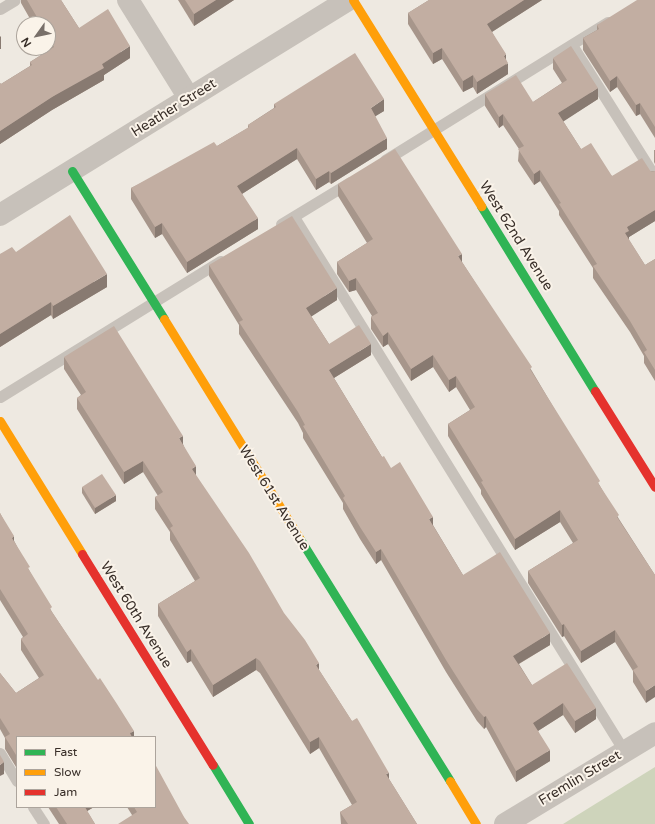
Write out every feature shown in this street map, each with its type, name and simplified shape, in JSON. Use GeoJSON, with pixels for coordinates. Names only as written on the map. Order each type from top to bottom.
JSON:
{"type":"FeatureCollection","features":[{"type":"Feature","properties":{"kind":"street"},"geometry":{"type":"LineString","coordinates":[[128,0],[189,98]]}},
{"type":"Feature","properties":{"kind":"street","name":"Heather Street"},"geometry":{"type":"LineString","coordinates":[[0,215],[348,0]]}},
{"type":"Feature","properties":{"kind":"street","name":"West 62nd Avenue"},"geometry":{"type":"LineString","coordinates":[[353,0],[655,487]]}},
{"type":"Feature","properties":{"kind":"street","name":"West 61st Avenue"},"geometry":{"type":"LineString","coordinates":[[72,171],[476,824]]}},
{"type":"Feature","properties":{"kind":"street","name":"West 60th Avenue"},"geometry":{"type":"LineString","coordinates":[[0,421],[249,824]]}},
{"type":"Feature","properties":{"kind":"street","name":"Fremlin Street"},"geometry":{"type":"LineString","coordinates":[[505,824],[655,733]]}},
{"type":"Feature","properties":{"kind":"lane"},"geometry":{"type":"LineString","coordinates":[[0,9],[15,0]]}},
{"type":"Feature","properties":{"kind":"lane"},"geometry":{"type":"LineString","coordinates":[[372,168],[617,16]]}},
{"type":"Feature","properties":{"kind":"lane"},"geometry":{"type":"LineString","coordinates":[[572,45],[655,177]]}},
{"type":"Feature","properties":{"kind":"lane"},"geometry":{"type":"LineString","coordinates":[[268,232],[359,176]]}},
{"type":"Feature","properties":{"kind":"lane"},"geometry":{"type":"LineString","coordinates":[[294,217],[624,751]]}},
{"type":"Feature","properties":{"kind":"lane"},"geometry":{"type":"LineString","coordinates":[[0,397],[228,256]]}},
{"type":"Feature","properties":{"kind":"lane"},"geometry":{"type":"LineString","coordinates":[[0,753],[16,779]]}},
{"type":"Feature","properties":{"kind":"lane"},"geometry":{"type":"LineString","coordinates":[[34,808],[44,824]]}},
{"type":"Feature","properties":{"kind":"green space"},"geometry":{"type":"Polygon","coordinates":[[[655,767],[655,824],[563,824],[655,767]]]}},
{"type":"Feature","properties":{"kind":"building"},"geometry":{"type":"Polygon","coordinates":[[[27,0],[61,0],[79,28],[108,9],[130,46],[102,64],[104,68],[52,97],[0,131],[0,83],[1,84],[32,65],[30,62],[40,56],[56,56],[56,16],[36,16],[27,0]]]}},
{"type":"Feature","properties":{"kind":"building"},"geometry":{"type":"Polygon","coordinates":[[[185,0],[216,0],[194,14],[185,0]]]}},
{"type":"Feature","properties":{"kind":"building"},"geometry":{"type":"Polygon","coordinates":[[[429,0],[524,0],[487,24],[506,54],[504,56],[508,63],[477,82],[473,75],[463,81],[442,48],[433,53],[408,13],[429,0]]]}},
{"type":"Feature","properties":{"kind":"building"},"geometry":{"type":"Polygon","coordinates":[[[637,0],[655,0],[655,127],[640,103],[636,105],[617,76],[610,81],[583,38],[599,29],[597,25],[637,0]]]}},
{"type":"Feature","properties":{"kind":"building"},"geometry":{"type":"Polygon","coordinates":[[[571,46],[598,88],[558,113],[581,149],[591,143],[612,176],[642,158],[651,172],[655,171],[655,210],[627,227],[629,231],[625,233],[645,265],[655,259],[655,370],[644,352],[647,350],[630,321],[593,266],[597,264],[559,204],[561,203],[540,170],[534,174],[518,149],[524,146],[503,114],[499,117],[485,94],[516,75],[533,102],[567,80],[553,58],[571,46]]]}},
{"type":"Feature","properties":{"kind":"building"},"geometry":{"type":"Polygon","coordinates":[[[355,53],[384,99],[371,108],[387,138],[331,173],[329,171],[316,179],[297,148],[237,186],[258,218],[187,262],[162,223],[155,227],[131,188],[214,142],[217,146],[249,127],[248,125],[276,107],[274,104],[355,53]]]}},
{"type":"Feature","properties":{"kind":"building"},"geometry":{"type":"Polygon","coordinates":[[[395,149],[462,254],[458,256],[532,367],[530,369],[600,481],[598,483],[619,515],[617,517],[655,575],[655,685],[646,691],[633,670],[638,667],[615,630],[581,651],[564,624],[562,625],[528,571],[578,540],[560,510],[515,539],[481,482],[483,481],[448,424],[475,407],[456,376],[449,380],[433,355],[411,369],[388,332],[383,336],[371,317],[378,313],[356,278],[349,281],[337,262],[373,239],[338,184],[395,149]]]}},
{"type":"Feature","properties":{"kind":"building"},"geometry":{"type":"Polygon","coordinates":[[[70,215],[107,274],[53,306],[51,302],[0,334],[0,254],[12,247],[16,252],[70,215]]]}},
{"type":"Feature","properties":{"kind":"building"},"geometry":{"type":"Polygon","coordinates":[[[292,216],[337,288],[306,308],[329,344],[359,325],[371,344],[329,370],[382,457],[384,456],[391,468],[400,462],[433,517],[429,519],[463,575],[500,552],[550,633],[513,656],[532,685],[567,663],[596,708],[575,721],[563,703],[533,723],[550,750],[516,771],[486,716],[484,717],[477,709],[446,660],[381,549],[376,552],[360,527],[343,498],[345,496],[303,426],[305,425],[298,412],[239,322],[243,320],[209,265],[292,216]]]}},
{"type":"Feature","properties":{"kind":"building"},"geometry":{"type":"Polygon","coordinates":[[[114,326],[183,436],[179,438],[196,466],[192,469],[249,553],[284,613],[305,640],[319,663],[316,665],[352,721],[357,718],[389,773],[386,774],[417,824],[348,824],[340,812],[357,802],[319,737],[310,742],[260,661],[256,658],[213,685],[191,649],[187,652],[158,604],[200,578],[170,528],[173,526],[155,497],[163,492],[143,461],[124,472],[77,398],[86,392],[64,357],[114,326]]]}},
{"type":"Feature","properties":{"kind":"building"},"geometry":{"type":"Polygon","coordinates":[[[102,474],[116,495],[95,508],[82,487],[102,474]]]}},
{"type":"Feature","properties":{"kind":"building"},"geometry":{"type":"Polygon","coordinates":[[[0,513],[14,536],[12,538],[30,567],[28,568],[52,607],[50,609],[98,680],[100,678],[117,704],[134,731],[130,733],[132,736],[16,736],[16,755],[5,737],[10,734],[0,718],[0,673],[16,693],[44,675],[21,639],[28,634],[0,589],[0,513]]]}},
{"type":"Feature","properties":{"kind":"building"},"geometry":{"type":"Polygon","coordinates":[[[0,755],[4,762],[0,765],[0,755]]]}},
{"type":"Feature","properties":{"kind":"building"},"geometry":{"type":"Polygon","coordinates":[[[156,766],[189,824],[118,824],[137,812],[135,808],[156,808],[156,766]]]}},
{"type":"Feature","properties":{"kind":"building"},"geometry":{"type":"Polygon","coordinates":[[[57,808],[86,808],[95,824],[67,824],[57,808]]]}},
{"type":"Feature","properties":{"kind":"traffic: fast"},"geometry":{"type":"LineString","coordinates":[[72,171],[164,319]]}},
{"type":"Feature","properties":{"kind":"traffic: fast"},"geometry":{"type":"LineString","coordinates":[[481,206],[595,391]]}},
{"type":"Feature","properties":{"kind":"traffic: fast"},"geometry":{"type":"LineString","coordinates":[[300,539],[450,781]]}},
{"type":"Feature","properties":{"kind":"traffic: fast"},"geometry":{"type":"LineString","coordinates":[[213,765],[249,824]]}},
{"type":"Feature","properties":{"kind":"traffic: slow"},"geometry":{"type":"LineString","coordinates":[[353,0],[481,206]]}},
{"type":"Feature","properties":{"kind":"traffic: slow"},"geometry":{"type":"LineString","coordinates":[[164,319],[300,539]]}},
{"type":"Feature","properties":{"kind":"traffic: slow"},"geometry":{"type":"LineString","coordinates":[[0,421],[82,554]]}},
{"type":"Feature","properties":{"kind":"traffic: slow"},"geometry":{"type":"LineString","coordinates":[[450,781],[476,824]]}},
{"type":"Feature","properties":{"kind":"traffic: jam"},"geometry":{"type":"LineString","coordinates":[[595,391],[655,487]]}},
{"type":"Feature","properties":{"kind":"traffic: jam"},"geometry":{"type":"LineString","coordinates":[[82,554],[213,765]]}}]}
